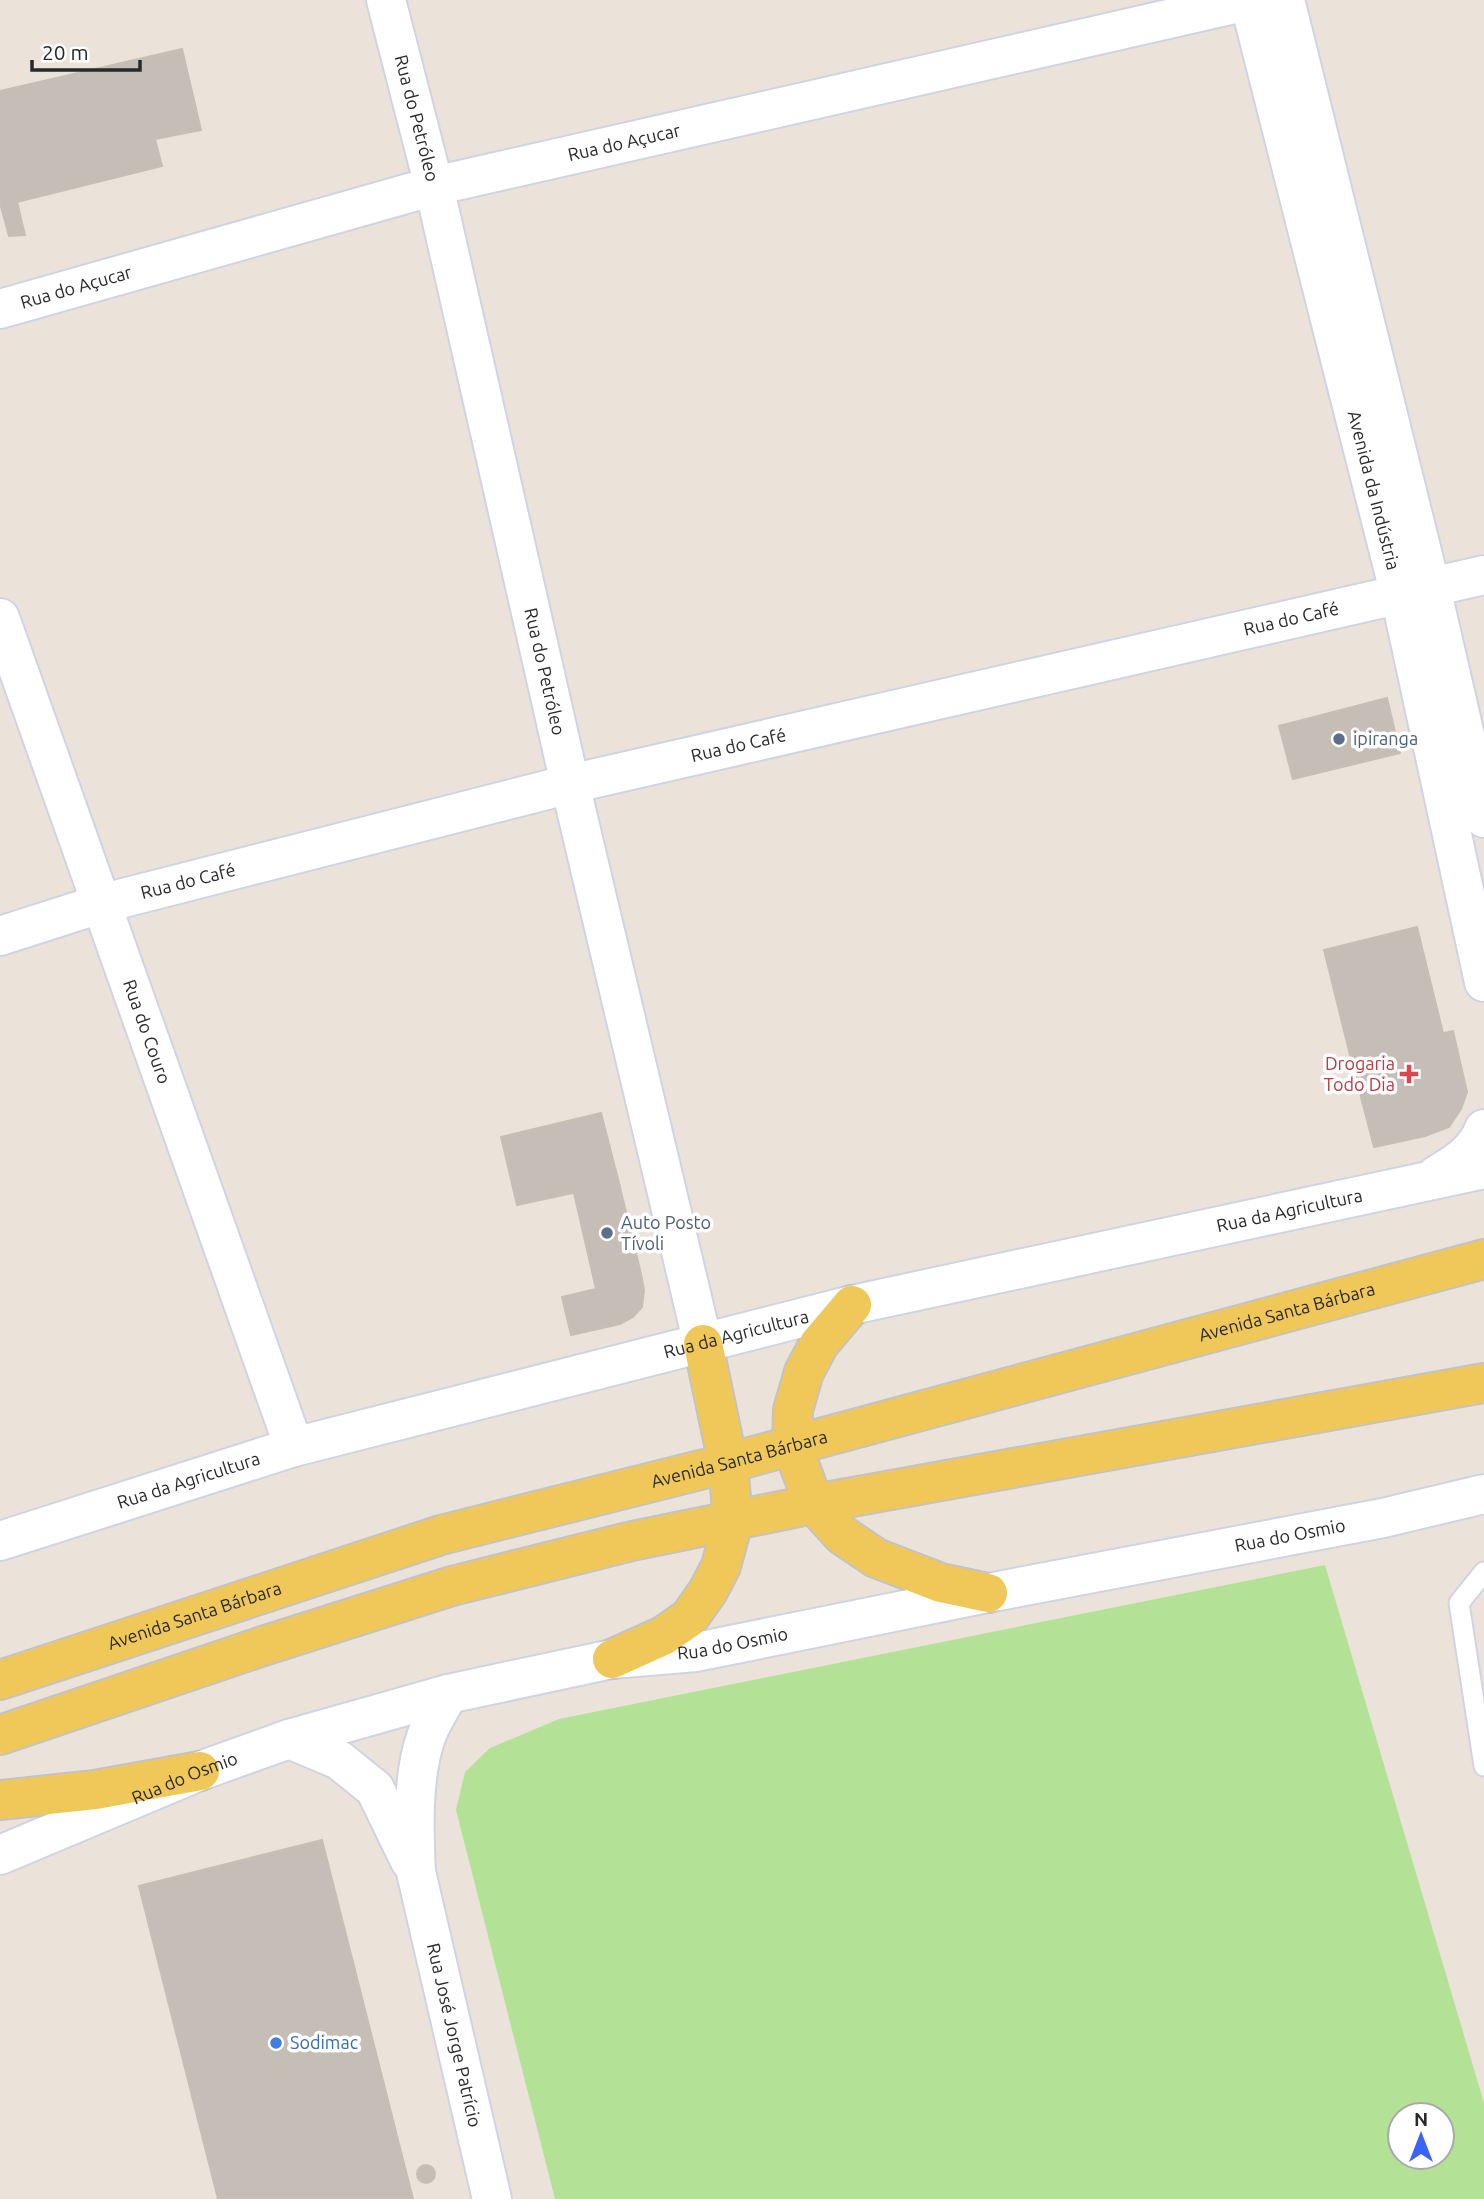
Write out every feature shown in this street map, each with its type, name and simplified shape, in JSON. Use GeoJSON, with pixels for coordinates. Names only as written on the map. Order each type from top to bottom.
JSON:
{"type":"FeatureCollection","features":[{"type":"Feature","properties":{"kind":"main road","name":"Avenida Santa Bárbara"},"geometry":{"type":"LineString","coordinates":[[0,1680],[441,1535],[728,1463],[1484,1259]]}},
{"type":"Feature","properties":{"kind":"main road"},"geometry":{"type":"LineString","coordinates":[[852,1305],[819,1344],[804,1372],[793,1410],[792,1446],[814,1504],[842,1535],[876,1558],[941,1583],[988,1593]]}},
{"type":"Feature","properties":{"kind":"main road"},"geometry":{"type":"LineString","coordinates":[[612,1659],[663,1636],[689,1618],[722,1566],[733,1522],[728,1463],[703,1344]]}},
{"type":"Feature","properties":{"kind":"main road"},"geometry":{"type":"LineString","coordinates":[[0,1735],[263,1646],[452,1586],[632,1541],[814,1504],[1484,1383]]}},
{"type":"Feature","properties":{"kind":"main road"},"geometry":{"type":"LineString","coordinates":[[0,1800],[95,1790],[200,1771]]}},
{"type":"Feature","properties":{"kind":"street","name":"Rua do Petróleo"},"geometry":{"type":"LineString","coordinates":[[386,0],[434,186],[570,784],[703,1344]]}},
{"type":"Feature","properties":{"kind":"street","name":"Rua do Açucar"},"geometry":{"type":"LineString","coordinates":[[0,309],[434,186],[1250,0]]}},
{"type":"Feature","properties":{"kind":"street","name":"Avenida da Indústria"},"geometry":{"type":"LineString","coordinates":[[1250,0],[1415,592],[1484,818]]}},
{"type":"Feature","properties":{"kind":"street","name":"Avenida da Indústria"},"geometry":{"type":"LineString","coordinates":[[1285,0],[1415,592],[1484,982]]}},
{"type":"Feature","properties":{"kind":"street","name":"Rua do Café"},"geometry":{"type":"LineString","coordinates":[[0,936],[100,904],[570,784],[1484,575]]}},
{"type":"Feature","properties":{"kind":"street","name":"Rua do Couro"},"geometry":{"type":"LineString","coordinates":[[0,618],[294,1447]]}},
{"type":"Feature","properties":{"kind":"street"},"geometry":{"type":"LineString","coordinates":[[1422,1184],[1458,1163],[1480,1140],[1484,1129]]}},
{"type":"Feature","properties":{"kind":"street","name":"Rua da Agricultura"},"geometry":{"type":"LineString","coordinates":[[0,1541],[294,1447],[852,1305],[1484,1169]]}},
{"type":"Feature","properties":{"kind":"street","name":"Rua do Osmio"},"geometry":{"type":"LineString","coordinates":[[0,1855],[200,1771],[289,1739],[448,1694],[612,1659],[696,1653],[988,1593],[1383,1518],[1484,1494]]}},
{"type":"Feature","properties":{"kind":"street","name":"Rua José Jorge Patrício"},"geometry":{"type":"LineString","coordinates":[[448,1694],[426,1738],[418,1779],[414,1818],[416,1872],[492,2199]]}},
{"type":"Feature","properties":{"kind":"street","name":"Rua José Jorge Patrício"},"geometry":{"type":"LineString","coordinates":[[289,1739],[340,1760],[375,1789],[416,1872]]}},
{"type":"Feature","properties":{"kind":"lane"},"geometry":{"type":"LineString","coordinates":[[1484,1572],[1459,1603],[1484,1766]]}},
{"type":"Feature","properties":{"kind":"green space"},"geometry":{"type":"Polygon","coordinates":[[[1325,1565],[1484,2103],[1484,2199],[555,2199],[456,1810],[465,1772],[490,1748],[559,1719],[1325,1565]]]}},
{"type":"Feature","properties":{"kind":"building"},"geometry":{"type":"Polygon","coordinates":[[[182,49],[201,130],[155,139],[162,166],[17,202],[25,235],[9,236],[0,203],[0,91],[182,49]]]}},
{"type":"Feature","properties":{"kind":"building","name":"ipiranga"},"geometry":{"type":"Polygon","coordinates":[[[1387,698],[1400,753],[1293,779],[1279,726],[1387,698]]]}},
{"type":"Feature","properties":{"kind":"building"},"geometry":{"type":"Polygon","coordinates":[[[1417,927],[1443,1033],[1350,1055],[1324,950],[1417,927]]]}},
{"type":"Feature","properties":{"kind":"building","name":"Drogaria Todo Dia"},"geometry":{"type":"Polygon","coordinates":[[[1453,1031],[1467,1092],[1461,1109],[1449,1127],[1425,1136],[1374,1147],[1350,1055],[1453,1031]]]}},
{"type":"Feature","properties":{"kind":"building"},"geometry":{"type":"Polygon","coordinates":[[[601,1113],[619,1183],[517,1205],[501,1137],[601,1113]]]}},
{"type":"Feature","properties":{"kind":"building","name":"Auto Posto Tívoli"},"geometry":{"type":"Polygon","coordinates":[[[619,1183],[644,1290],[642,1307],[633,1317],[620,1324],[571,1335],[562,1297],[596,1289],[574,1193],[619,1183]]]}},
{"type":"Feature","properties":{"kind":"building","name":"Sodimac"},"geometry":{"type":"Polygon","coordinates":[[[322,1840],[413,2199],[218,2199],[139,1886],[322,1840]]]}},
{"type":"Feature","properties":{"kind":"building"},"geometry":{"type":"Polygon","coordinates":[[[426,2165],[432,2168],[435,2174],[432,2180],[426,2183],[420,2180],[417,2174],[420,2168],[426,2165]]]}},
{"type":"Feature","properties":{"kind":"place","name":"ipiranga"},"geometry":{"type":"Point","coordinates":[1339,739]}},
{"type":"Feature","properties":{"kind":"place","name":"Drogaria Todo Dia"},"geometry":{"type":"Point","coordinates":[1409,1074]}},
{"type":"Feature","properties":{"kind":"place","name":"Auto Posto Tívoli"},"geometry":{"type":"Point","coordinates":[607,1233]}},
{"type":"Feature","properties":{"kind":"place","name":"Sodimac"},"geometry":{"type":"Point","coordinates":[276,2043]}}]}
